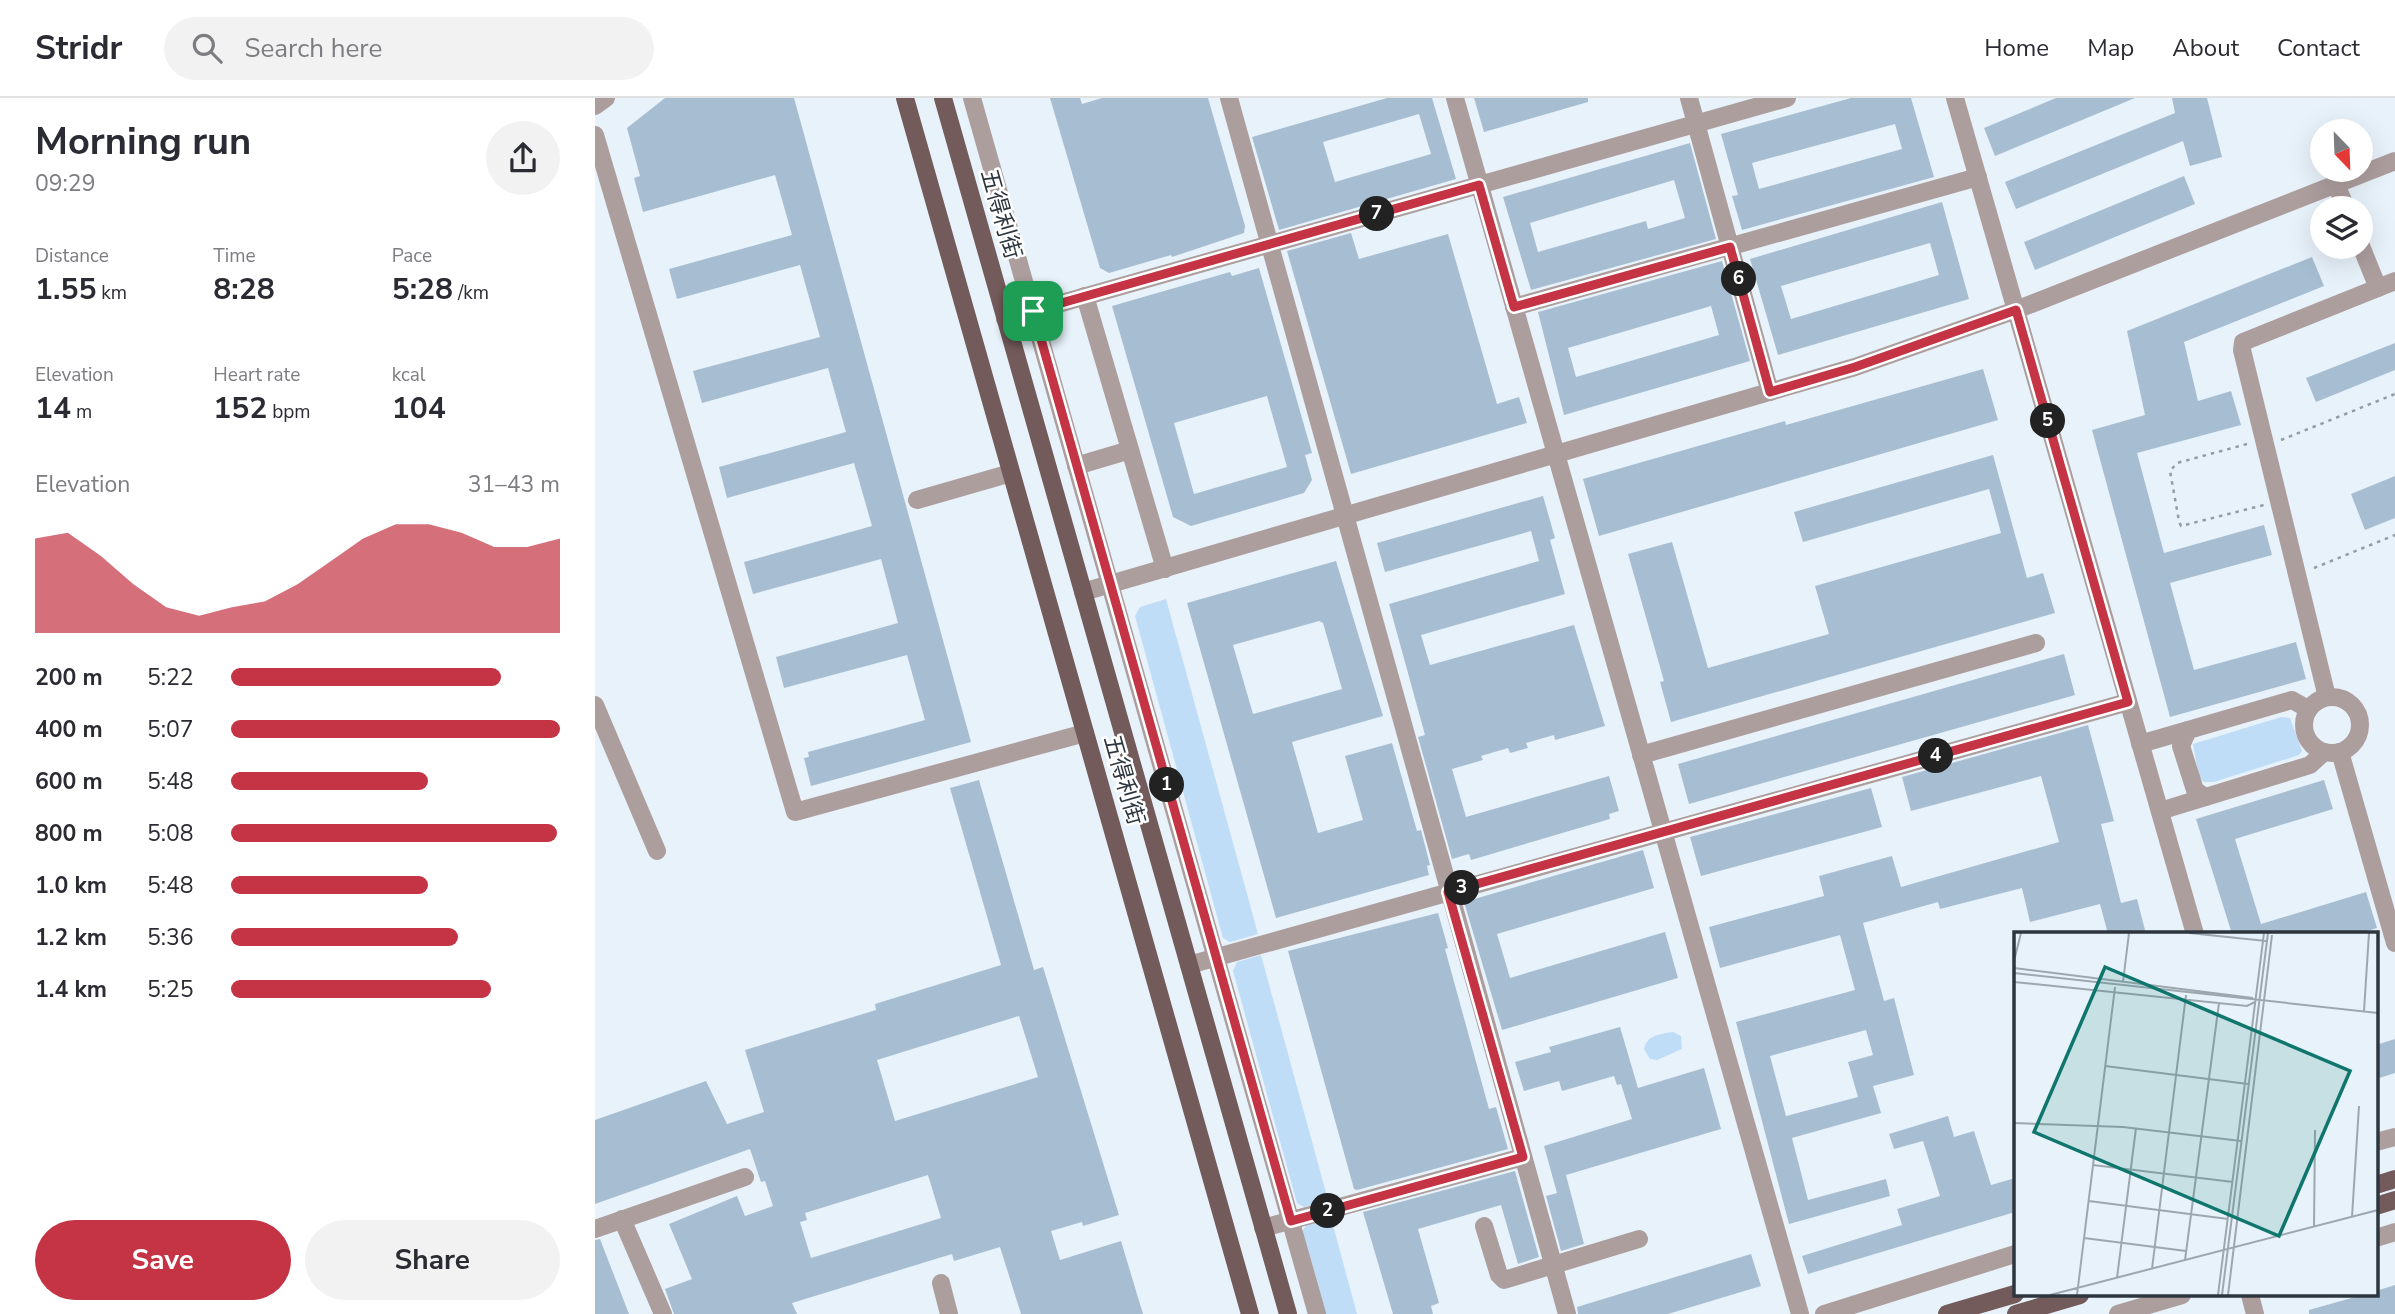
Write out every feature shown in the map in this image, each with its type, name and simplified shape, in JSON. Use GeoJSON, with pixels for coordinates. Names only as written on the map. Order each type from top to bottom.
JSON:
{"type":"FeatureCollection","features":[{"type":"Feature","properties":{"kind":"main road","name":"五得利街"},"geometry":{"type":"LineString","coordinates":[[905,98],[1250,1314]]}},
{"type":"Feature","properties":{"kind":"main road","name":"五得利街"},"geometry":{"type":"LineString","coordinates":[[943,98],[1288,1314]]}},
{"type":"Feature","properties":{"kind":"main road"},"geometry":{"type":"LineString","coordinates":[[2378,1184],[2395,1179]]}},
{"type":"Feature","properties":{"kind":"main road"},"geometry":{"type":"LineString","coordinates":[[2378,1205],[2395,1200]]}},
{"type":"Feature","properties":{"kind":"main road"},"geometry":{"type":"LineString","coordinates":[[1947,1314],[2014,1294]]}},
{"type":"Feature","properties":{"kind":"main road"},"geometry":{"type":"LineString","coordinates":[[2016,1314],[2077,1296]]}},
{"type":"Feature","properties":{"kind":"street"},"geometry":{"type":"LineString","coordinates":[[595,106],[606,98]]}},
{"type":"Feature","properties":{"kind":"street"},"geometry":{"type":"LineString","coordinates":[[972,98],[1317,1314]]}},
{"type":"Feature","properties":{"kind":"street"},"geometry":{"type":"LineString","coordinates":[[1229,98],[1567,1314]]}},
{"type":"Feature","properties":{"kind":"street"},"geometry":{"type":"LineString","coordinates":[[1455,98],[1800,1314]]}},
{"type":"Feature","properties":{"kind":"street"},"geometry":{"type":"LineString","coordinates":[[1689,98],[1770,392]]}},
{"type":"Feature","properties":{"kind":"street"},"geometry":{"type":"LineString","coordinates":[[1005,319],[1787,98]]}},
{"type":"Feature","properties":{"kind":"street"},"geometry":{"type":"LineString","coordinates":[[1955,98],[2194,932]]}},
{"type":"Feature","properties":{"kind":"street"},"geometry":{"type":"LineString","coordinates":[[595,135],[795,811],[1085,733]]}},
{"type":"Feature","properties":{"kind":"street"},"geometry":{"type":"LineString","coordinates":[[1083,592],[1855,367],[2016,310],[2395,161]]}},
{"type":"Feature","properties":{"kind":"street"},"geometry":{"type":"LineString","coordinates":[[1514,307],[1978,177]]}},
{"type":"Feature","properties":{"kind":"street"},"geometry":{"type":"LineString","coordinates":[[2336,184],[2341,196]]}},
{"type":"Feature","properties":{"kind":"street"},"geometry":{"type":"LineString","coordinates":[[2366,259],[2378,288]]}},
{"type":"Feature","properties":{"kind":"street"},"geometry":{"type":"LineString","coordinates":[[2326,697],[2242,350],[2243,342],[2395,281]]}},
{"type":"Feature","properties":{"kind":"street"},"geometry":{"type":"LineString","coordinates":[[1086,296],[1165,569]]}},
{"type":"Feature","properties":{"kind":"street"},"geometry":{"type":"LineString","coordinates":[[1076,466],[1130,450]]}},
{"type":"Feature","properties":{"kind":"street"},"geometry":{"type":"LineString","coordinates":[[917,500],[1011,473]]}},
{"type":"Feature","properties":{"kind":"street"},"geometry":{"type":"LineString","coordinates":[[1641,755],[2036,643]]}},
{"type":"Feature","properties":{"kind":"street"},"geometry":{"type":"LineString","coordinates":[[2160,811],[2310,765],[2353,744],[2361,721],[2358,713],[2347,700],[2326,697],[2308,709],[2304,726],[2312,746],[2332,752]]}},
{"type":"Feature","properties":{"kind":"street"},"geometry":{"type":"LineString","coordinates":[[2140,744],[2292,700],[2308,709]]}},
{"type":"Feature","properties":{"kind":"street"},"geometry":{"type":"LineString","coordinates":[[1189,965],[2128,702]]}},
{"type":"Feature","properties":{"kind":"street"},"geometry":{"type":"LineString","coordinates":[[595,705],[657,851]]}},
{"type":"Feature","properties":{"kind":"street"},"geometry":{"type":"LineString","coordinates":[[2188,730],[2181,746],[2195,790],[2205,797]]}},
{"type":"Feature","properties":{"kind":"street"},"geometry":{"type":"LineString","coordinates":[[2332,752],[2395,943]]}},
{"type":"Feature","properties":{"kind":"street"},"geometry":{"type":"LineString","coordinates":[[2378,1141],[2395,1137]]}},
{"type":"Feature","properties":{"kind":"street"},"geometry":{"type":"LineString","coordinates":[[1263,1228],[1523,1157]]}},
{"type":"Feature","properties":{"kind":"street"},"geometry":{"type":"LineString","coordinates":[[595,1229],[745,1177]]}},
{"type":"Feature","properties":{"kind":"street"},"geometry":{"type":"LineString","coordinates":[[622,1219],[663,1314]]}},
{"type":"Feature","properties":{"kind":"street"},"geometry":{"type":"LineString","coordinates":[[1484,1226],[1499,1275],[1504,1280],[1639,1239]]}},
{"type":"Feature","properties":{"kind":"street"},"geometry":{"type":"LineString","coordinates":[[2378,1237],[2395,1232]]}},
{"type":"Feature","properties":{"kind":"street"},"geometry":{"type":"LineString","coordinates":[[1824,1314],[2014,1254]]}},
{"type":"Feature","properties":{"kind":"street"},"geometry":{"type":"LineString","coordinates":[[941,1283],[949,1314]]}},
{"type":"Feature","properties":{"kind":"street"},"geometry":{"type":"LineString","coordinates":[[2118,1314],[2179,1296]]}},
{"type":"Feature","properties":{"kind":"street"},"geometry":{"type":"LineString","coordinates":[[2250,1296],[2255,1314]]}},
{"type":"Feature","properties":{"kind":"path"},"geometry":{"type":"LineString","coordinates":[[2279,501],[2181,526],[2173,498],[2170,471],[2178,463],[2265,443],[2395,394]]}},
{"type":"Feature","properties":{"kind":"path"},"geometry":{"type":"LineString","coordinates":[[2297,575],[2395,535]]}},
{"type":"Feature","properties":{"kind":"shaded area"},"geometry":{"type":"Polygon","coordinates":[[[1166,599],[1258,934],[1230,942],[1223,938],[1135,616],[1140,607],[1166,599]]]}},
{"type":"Feature","properties":{"kind":"shaded area"},"geometry":{"type":"Polygon","coordinates":[[[2281,717],[2290,718],[2302,751],[2299,755],[2214,782],[2204,782],[2199,777],[2193,744],[2281,717]]]}},
{"type":"Feature","properties":{"kind":"shaded area"},"geometry":{"type":"Polygon","coordinates":[[[1261,955],[1328,1200],[1304,1207],[1297,1203],[1233,971],[1237,962],[1261,955]]]}},
{"type":"Feature","properties":{"kind":"shaded area"},"geometry":{"type":"Polygon","coordinates":[[[1673,1032],[1681,1036],[1682,1049],[1657,1060],[1650,1059],[1644,1049],[1648,1041],[1655,1036],[1673,1032]]]}},
{"type":"Feature","properties":{"kind":"shaded area"},"geometry":{"type":"Polygon","coordinates":[[[1331,1218],[1357,1314],[1325,1314],[1302,1232],[1306,1225],[1331,1218]]]}},
{"type":"Feature","properties":{"kind":"building"},"geometry":{"type":"Polygon","coordinates":[[[665,98],[794,98],[971,742],[811,786],[804,758],[809,757],[808,752],[925,720],[907,655],[784,688],[776,657],[898,623],[881,559],[753,594],[744,562],[872,526],[854,463],[727,498],[719,467],[846,432],[828,368],[702,403],[693,371],[820,337],[800,265],[677,299],[669,269],[792,235],[775,175],[643,212],[634,178],[640,176],[627,128],[665,98]]]}},
{"type":"Feature","properties":{"kind":"building"},"geometry":{"type":"Polygon","coordinates":[[[1050,98],[1080,98],[1082,104],[1102,98],[1208,98],[1245,226],[1244,233],[1172,257],[1171,255],[1109,273],[1100,268],[1050,98]]]}},
{"type":"Feature","properties":{"kind":"building"},"geometry":{"type":"Polygon","coordinates":[[[1387,98],[1432,98],[1456,179],[1279,230],[1252,137],[1387,98]],[[1419,114],[1323,142],[1335,182],[1431,154],[1419,114]]]}},
{"type":"Feature","properties":{"kind":"building"},"geometry":{"type":"Polygon","coordinates":[[[1474,98],[1588,98],[1588,102],[1484,132],[1474,98]]]}},
{"type":"Feature","properties":{"kind":"building"},"geometry":{"type":"Polygon","coordinates":[[[1851,98],[1911,98],[1934,177],[1742,230],[1732,196],[1738,195],[1721,134],[1851,98]],[[1895,124],[1752,163],[1759,189],[1902,149],[1895,124]]]}},
{"type":"Feature","properties":{"kind":"building"},"geometry":{"type":"Polygon","coordinates":[[[2056,98],[2135,98],[1995,156],[1984,128],[2056,98]]]}},
{"type":"Feature","properties":{"kind":"building"},"geometry":{"type":"Polygon","coordinates":[[[2172,98],[2207,98],[2222,157],[2190,166],[2183,141],[2016,209],[2005,182],[2175,113],[2172,98]]]}},
{"type":"Feature","properties":{"kind":"building"},"geometry":{"type":"Polygon","coordinates":[[[1690,143],[1716,239],[1531,290],[1503,197],[1690,143]],[[1674,180],[1530,223],[1538,252],[1646,221],[1648,229],[1685,218],[1674,180]]]}},
{"type":"Feature","properties":{"kind":"building"},"geometry":{"type":"Polygon","coordinates":[[[2184,176],[2195,204],[2035,270],[2024,242],[2184,176]]]}},
{"type":"Feature","properties":{"kind":"building"},"geometry":{"type":"Polygon","coordinates":[[[1942,202],[1969,299],[1778,355],[1750,259],[1942,202]],[[1930,243],[1781,286],[1791,319],[1939,275],[1930,243]]]}},
{"type":"Feature","properties":{"kind":"building"},"geometry":{"type":"Polygon","coordinates":[[[1351,233],[1359,259],[1448,234],[1497,404],[1519,397],[1527,423],[1351,474],[1287,251],[1351,233]]]}},
{"type":"Feature","properties":{"kind":"building"},"geometry":{"type":"Polygon","coordinates":[[[2310,258],[2313,259],[2324,286],[2184,342],[2198,401],[2231,391],[2241,425],[2137,453],[2164,553],[2264,525],[2272,555],[2170,583],[2194,670],[2296,642],[2306,679],[2170,717],[2092,430],[2145,415],[2127,331],[2310,258]]]}},
{"type":"Feature","properties":{"kind":"building"},"geometry":{"type":"Polygon","coordinates":[[[1722,261],[1750,361],[1564,415],[1538,312],[1722,261]],[[1711,306],[1568,348],[1576,377],[1719,335],[1711,306]]]}},
{"type":"Feature","properties":{"kind":"building"},"geometry":{"type":"Polygon","coordinates":[[[1259,268],[1312,453],[1305,455],[1312,480],[1304,493],[1191,526],[1173,517],[1112,306],[1230,272],[1232,276],[1259,268]],[[1267,396],[1174,423],[1194,494],[1287,467],[1267,396]]]}},
{"type":"Feature","properties":{"kind":"building"},"geometry":{"type":"Polygon","coordinates":[[[2395,343],[2395,370],[2316,402],[2306,378],[2395,343]]]}},
{"type":"Feature","properties":{"kind":"building"},"geometry":{"type":"Polygon","coordinates":[[[1983,369],[1998,420],[1599,536],[1583,479],[1785,421],[1786,425],[1983,369]]]}},
{"type":"Feature","properties":{"kind":"building"},"geometry":{"type":"Polygon","coordinates":[[[1993,455],[2027,578],[2043,573],[2055,613],[1671,722],[1660,682],[1664,681],[1628,554],[1672,542],[1708,668],[1829,634],[1815,586],[2001,533],[1989,489],[1803,542],[1794,512],[1993,455]]]}},
{"type":"Feature","properties":{"kind":"building"},"geometry":{"type":"Polygon","coordinates":[[[2395,476],[2395,518],[2365,530],[2351,494],[2395,476]]]}},
{"type":"Feature","properties":{"kind":"building"},"geometry":{"type":"Polygon","coordinates":[[[1543,496],[1555,538],[1550,540],[1565,594],[1421,635],[1430,665],[1574,625],[1605,726],[1555,740],[1554,735],[1526,743],[1528,748],[1510,753],[1508,748],[1481,756],[1483,760],[1452,769],[1466,817],[1609,776],[1619,811],[1609,814],[1610,819],[1471,860],[1469,854],[1452,859],[1418,737],[1425,735],[1389,604],[1539,561],[1531,531],[1385,572],[1377,543],[1543,496]]]}},
{"type":"Feature","properties":{"kind":"building"},"geometry":{"type":"Polygon","coordinates":[[[1336,561],[1383,716],[1292,742],[1318,833],[1363,820],[1345,756],[1392,743],[1417,831],[1421,830],[1430,865],[1427,866],[1429,875],[1276,918],[1187,603],[1336,561]],[[1319,621],[1233,645],[1253,714],[1342,689],[1323,623],[1319,621]]]}},
{"type":"Feature","properties":{"kind":"building"},"geometry":{"type":"Polygon","coordinates":[[[2064,654],[2075,695],[1689,804],[1678,764],[2064,654]]]}},
{"type":"Feature","properties":{"kind":"building"},"geometry":{"type":"Polygon","coordinates":[[[2088,725],[2114,821],[2101,824],[2121,903],[2137,899],[2145,932],[2107,932],[2100,904],[2030,922],[2022,888],[1940,909],[1938,902],[1863,923],[1884,1001],[1894,998],[1914,1075],[1873,1086],[1881,1113],[1792,1138],[1808,1200],[1886,1179],[1890,1196],[1789,1224],[1736,1022],[1855,990],[1840,935],[1720,968],[1709,927],[1824,896],[1819,876],[1892,856],[1901,887],[2059,842],[2041,776],[1911,811],[1902,777],[2088,725]],[[1866,1030],[1770,1056],[1786,1116],[1858,1097],[1848,1062],[1873,1055],[1866,1030]]]}},
{"type":"Feature","properties":{"kind":"building"},"geometry":{"type":"Polygon","coordinates":[[[979,780],[1034,970],[1043,967],[1119,1215],[1083,1226],[1082,1222],[1051,1231],[1060,1260],[1121,1241],[1143,1314],[1021,1314],[1000,1247],[954,1261],[952,1254],[792,1303],[797,1314],[674,1314],[665,1289],[692,1279],[669,1224],[737,1196],[745,1216],[773,1206],[765,1181],[761,1182],[750,1149],[595,1204],[595,1120],[706,1081],[727,1124],[764,1112],[745,1050],[876,1010],[875,1004],[1001,965],[950,788],[979,780]],[[1019,1016],[877,1060],[895,1121],[1038,1077],[1019,1016]],[[928,1175],[805,1213],[807,1220],[800,1222],[811,1258],[941,1218],[928,1175]]]}},
{"type":"Feature","properties":{"kind":"building"},"geometry":{"type":"Polygon","coordinates":[[[2324,780],[2333,809],[2235,839],[2261,924],[2366,892],[2377,928],[2364,932],[2231,932],[2196,819],[2324,780]]]}},
{"type":"Feature","properties":{"kind":"building"},"geometry":{"type":"Polygon","coordinates":[[[1871,788],[1882,827],[1701,876],[1690,837],[1871,788]]]}},
{"type":"Feature","properties":{"kind":"building"},"geometry":{"type":"Polygon","coordinates":[[[1643,850],[1654,888],[1497,934],[1510,978],[1665,932],[1678,978],[1502,1030],[1464,902],[1643,850]]]}},
{"type":"Feature","properties":{"kind":"building"},"geometry":{"type":"Polygon","coordinates":[[[1438,913],[1448,948],[1445,949],[1489,1109],[1496,1107],[1508,1149],[1357,1190],[1354,1189],[1288,951],[1438,913]]]}},
{"type":"Feature","properties":{"kind":"building"},"geometry":{"type":"Polygon","coordinates":[[[1620,1027],[1638,1088],[1704,1068],[1721,1129],[1566,1175],[1584,1244],[1561,1251],[1546,1196],[1557,1193],[1544,1146],[1632,1119],[1621,1084],[1617,1085],[1614,1076],[1562,1091],[1559,1081],[1524,1091],[1515,1062],[1551,1052],[1549,1047],[1620,1027]]]}},
{"type":"Feature","properties":{"kind":"building"},"geometry":{"type":"Polygon","coordinates":[[[2395,1039],[2395,1073],[2378,1078],[2378,1044],[2395,1039]]]}},
{"type":"Feature","properties":{"kind":"building"},"geometry":{"type":"Polygon","coordinates":[[[1948,1116],[1954,1137],[1974,1131],[1991,1185],[2014,1178],[2014,1212],[1808,1274],[1802,1256],[1902,1225],[1897,1209],[1940,1196],[1923,1141],[1894,1149],[1889,1134],[1948,1116]]]}},
{"type":"Feature","properties":{"kind":"building"},"geometry":{"type":"Polygon","coordinates":[[[1515,1171],[1539,1257],[1518,1264],[1501,1205],[1418,1229],[1439,1303],[1431,1306],[1433,1314],[1393,1314],[1363,1212],[1515,1171]]]}},
{"type":"Feature","properties":{"kind":"building"},"geometry":{"type":"Polygon","coordinates":[[[600,1239],[629,1314],[595,1314],[595,1240],[600,1239]]]}},
{"type":"Feature","properties":{"kind":"building"},"geometry":{"type":"Polygon","coordinates":[[[1751,1254],[1761,1286],[1668,1314],[1578,1314],[1577,1307],[1751,1254]]]}},
{"type":"Feature","properties":{"kind":"building"},"geometry":{"type":"Polygon","coordinates":[[[2395,1285],[2395,1314],[2309,1314],[2309,1310],[2358,1296],[2378,1296],[2378,1290],[2395,1285]]]}},
{"type":"Feature","properties":{"kind":"route"},"geometry":{"type":"LineString","coordinates":[[1479,185],[1514,307],[1730,247],[1770,392],[1855,367],[2016,310],[2128,702],[1448,892],[1523,1157],[1291,1221],[1033,311],[1479,185]]}}]}
